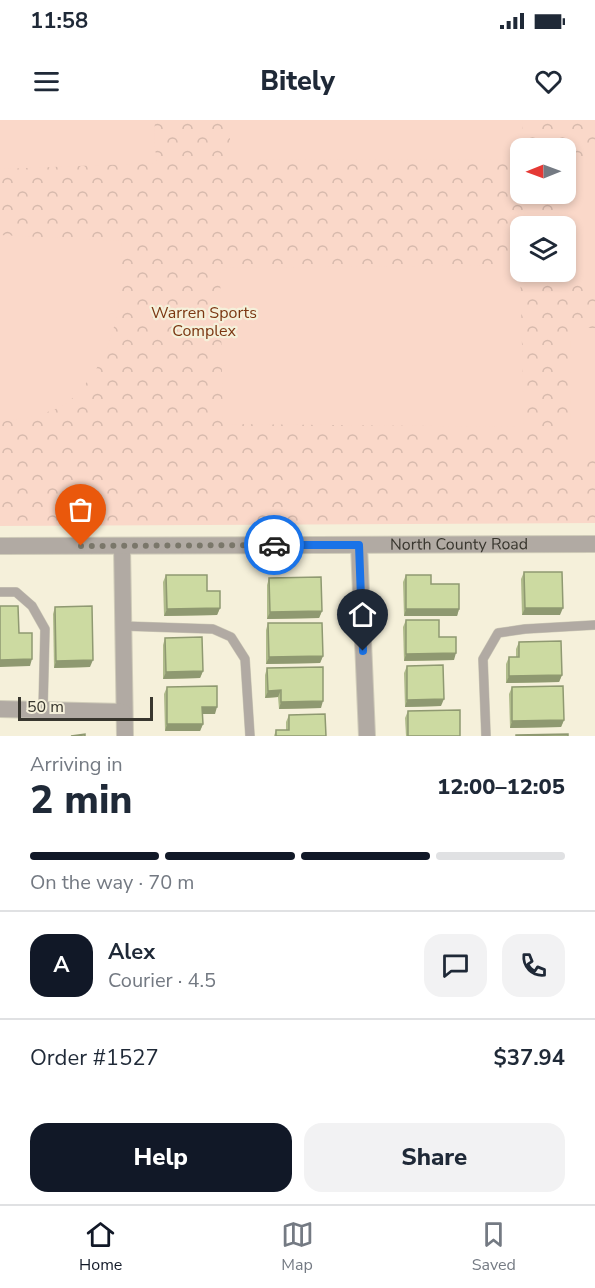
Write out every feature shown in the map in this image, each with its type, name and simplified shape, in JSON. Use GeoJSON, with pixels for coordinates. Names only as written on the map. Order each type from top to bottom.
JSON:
{"type":"FeatureCollection","features":[{"type":"Feature","properties":{"kind":"street","name":"North County Road"},"geometry":{"type":"LineString","coordinates":[[0,546],[595,544]]}},
{"type":"Feature","properties":{"kind":"street"},"geometry":{"type":"LineString","coordinates":[[359,545],[367,736]]}},
{"type":"Feature","properties":{"kind":"street"},"geometry":{"type":"LineString","coordinates":[[122,546],[125,736]]}},
{"type":"Feature","properties":{"kind":"street"},"geometry":{"type":"LineString","coordinates":[[0,709],[123,712]]}},
{"type":"Feature","properties":{"kind":"lane"},"geometry":{"type":"LineString","coordinates":[[0,592],[16,592],[32,606],[45,629],[43,709]]}},
{"type":"Feature","properties":{"kind":"lane"},"geometry":{"type":"LineString","coordinates":[[486,736],[483,659],[498,633],[525,628],[595,625]]}},
{"type":"Feature","properties":{"kind":"lane"},"geometry":{"type":"LineString","coordinates":[[123,626],[213,629],[231,637],[245,659],[250,736]]}},
{"type":"Feature","properties":{"kind":"green space","name":"Warren Sports Complex"},"geometry":{"type":"Polygon","coordinates":[[[0,120],[595,120],[595,523],[0,526],[0,120]]]}},
{"type":"Feature","properties":{"kind":"green space"},"geometry":{"type":"Polygon","coordinates":[[[0,120],[155,120],[154,140],[157,163],[0,169],[0,120]]]}},
{"type":"Feature","properties":{"kind":"green space"},"geometry":{"type":"Polygon","coordinates":[[[230,120],[522,120],[523,138],[510,138],[510,159],[230,160],[230,120]]]}},
{"type":"Feature","properties":{"kind":"green space"},"geometry":{"type":"Polygon","coordinates":[[[595,163],[595,281],[576,281],[576,216],[568,216],[568,204],[576,204],[576,164],[595,163]]]}},
{"type":"Feature","properties":{"kind":"green space"},"geometry":{"type":"Polygon","coordinates":[[[0,235],[122,241],[120,295],[114,328],[101,361],[91,377],[62,406],[40,414],[0,422],[0,235]]]}},
{"type":"Feature","properties":{"kind":"green space"},"geometry":{"type":"Polygon","coordinates":[[[510,265],[510,282],[520,282],[524,427],[223,424],[220,268],[510,265]]]}},
{"type":"Feature","properties":{"kind":"green space"},"geometry":{"type":"Polygon","coordinates":[[[571,328],[595,328],[595,457],[570,457],[571,328]]]}},
{"type":"Feature","properties":{"kind":"building"},"geometry":{"type":"Polygon","coordinates":[[[524,572],[562,572],[563,608],[525,608],[524,572]]]}},
{"type":"Feature","properties":{"kind":"building"},"geometry":{"type":"Polygon","coordinates":[[[166,575],[207,575],[207,591],[220,591],[220,608],[167,609],[166,575]]]}},
{"type":"Feature","properties":{"kind":"building"},"geometry":{"type":"Polygon","coordinates":[[[406,575],[431,575],[431,584],[459,584],[459,609],[406,609],[406,575]]]}},
{"type":"Feature","properties":{"kind":"building"},"geometry":{"type":"Polygon","coordinates":[[[321,577],[322,611],[270,612],[269,578],[321,577]]]}},
{"type":"Feature","properties":{"kind":"building"},"geometry":{"type":"Polygon","coordinates":[[[0,606],[18,606],[19,633],[32,633],[32,659],[0,660],[0,606]]]}},
{"type":"Feature","properties":{"kind":"building"},"geometry":{"type":"Polygon","coordinates":[[[92,606],[93,660],[56,661],[55,607],[92,606]]]}},
{"type":"Feature","properties":{"kind":"building"},"geometry":{"type":"Polygon","coordinates":[[[406,620],[439,620],[439,637],[456,637],[456,653],[406,654],[406,620]]]}},
{"type":"Feature","properties":{"kind":"building"},"geometry":{"type":"Polygon","coordinates":[[[268,623],[322,623],[323,656],[269,657],[268,623]]]}},
{"type":"Feature","properties":{"kind":"building"},"geometry":{"type":"Polygon","coordinates":[[[202,637],[203,671],[166,672],[165,638],[202,637]]]}},
{"type":"Feature","properties":{"kind":"building"},"geometry":{"type":"Polygon","coordinates":[[[561,641],[562,675],[509,676],[509,657],[519,657],[519,642],[561,641]]]}},
{"type":"Feature","properties":{"kind":"building"},"geometry":{"type":"Polygon","coordinates":[[[443,665],[444,699],[407,700],[407,666],[443,665]]]}},
{"type":"Feature","properties":{"kind":"building"},"geometry":{"type":"Polygon","coordinates":[[[323,667],[323,701],[281,702],[281,690],[268,691],[267,668],[323,667]]]}},
{"type":"Feature","properties":{"kind":"building"},"geometry":{"type":"Polygon","coordinates":[[[217,686],[217,707],[202,707],[203,724],[167,724],[167,687],[217,686]]]}},
{"type":"Feature","properties":{"kind":"building"},"geometry":{"type":"Polygon","coordinates":[[[563,686],[564,720],[512,721],[512,687],[563,686]]]}},
{"type":"Feature","properties":{"kind":"building"},"geometry":{"type":"Polygon","coordinates":[[[460,710],[460,736],[408,736],[408,711],[460,710]]]}},
{"type":"Feature","properties":{"kind":"building"},"geometry":{"type":"Polygon","coordinates":[[[325,714],[326,736],[276,736],[276,730],[289,730],[289,715],[325,714]]]}},
{"type":"Feature","properties":{"kind":"building"},"geometry":{"type":"Polygon","coordinates":[[[568,734],[568,736],[516,736],[516,735],[568,734]]]}},
{"type":"Feature","properties":{"kind":"way so far"},"geometry":{"type":"LineString","coordinates":[[81,546],[274,545]]}},
{"type":"Feature","properties":{"kind":"route"},"geometry":{"type":"LineString","coordinates":[[274,545],[359,545],[363,651]]}}]}
